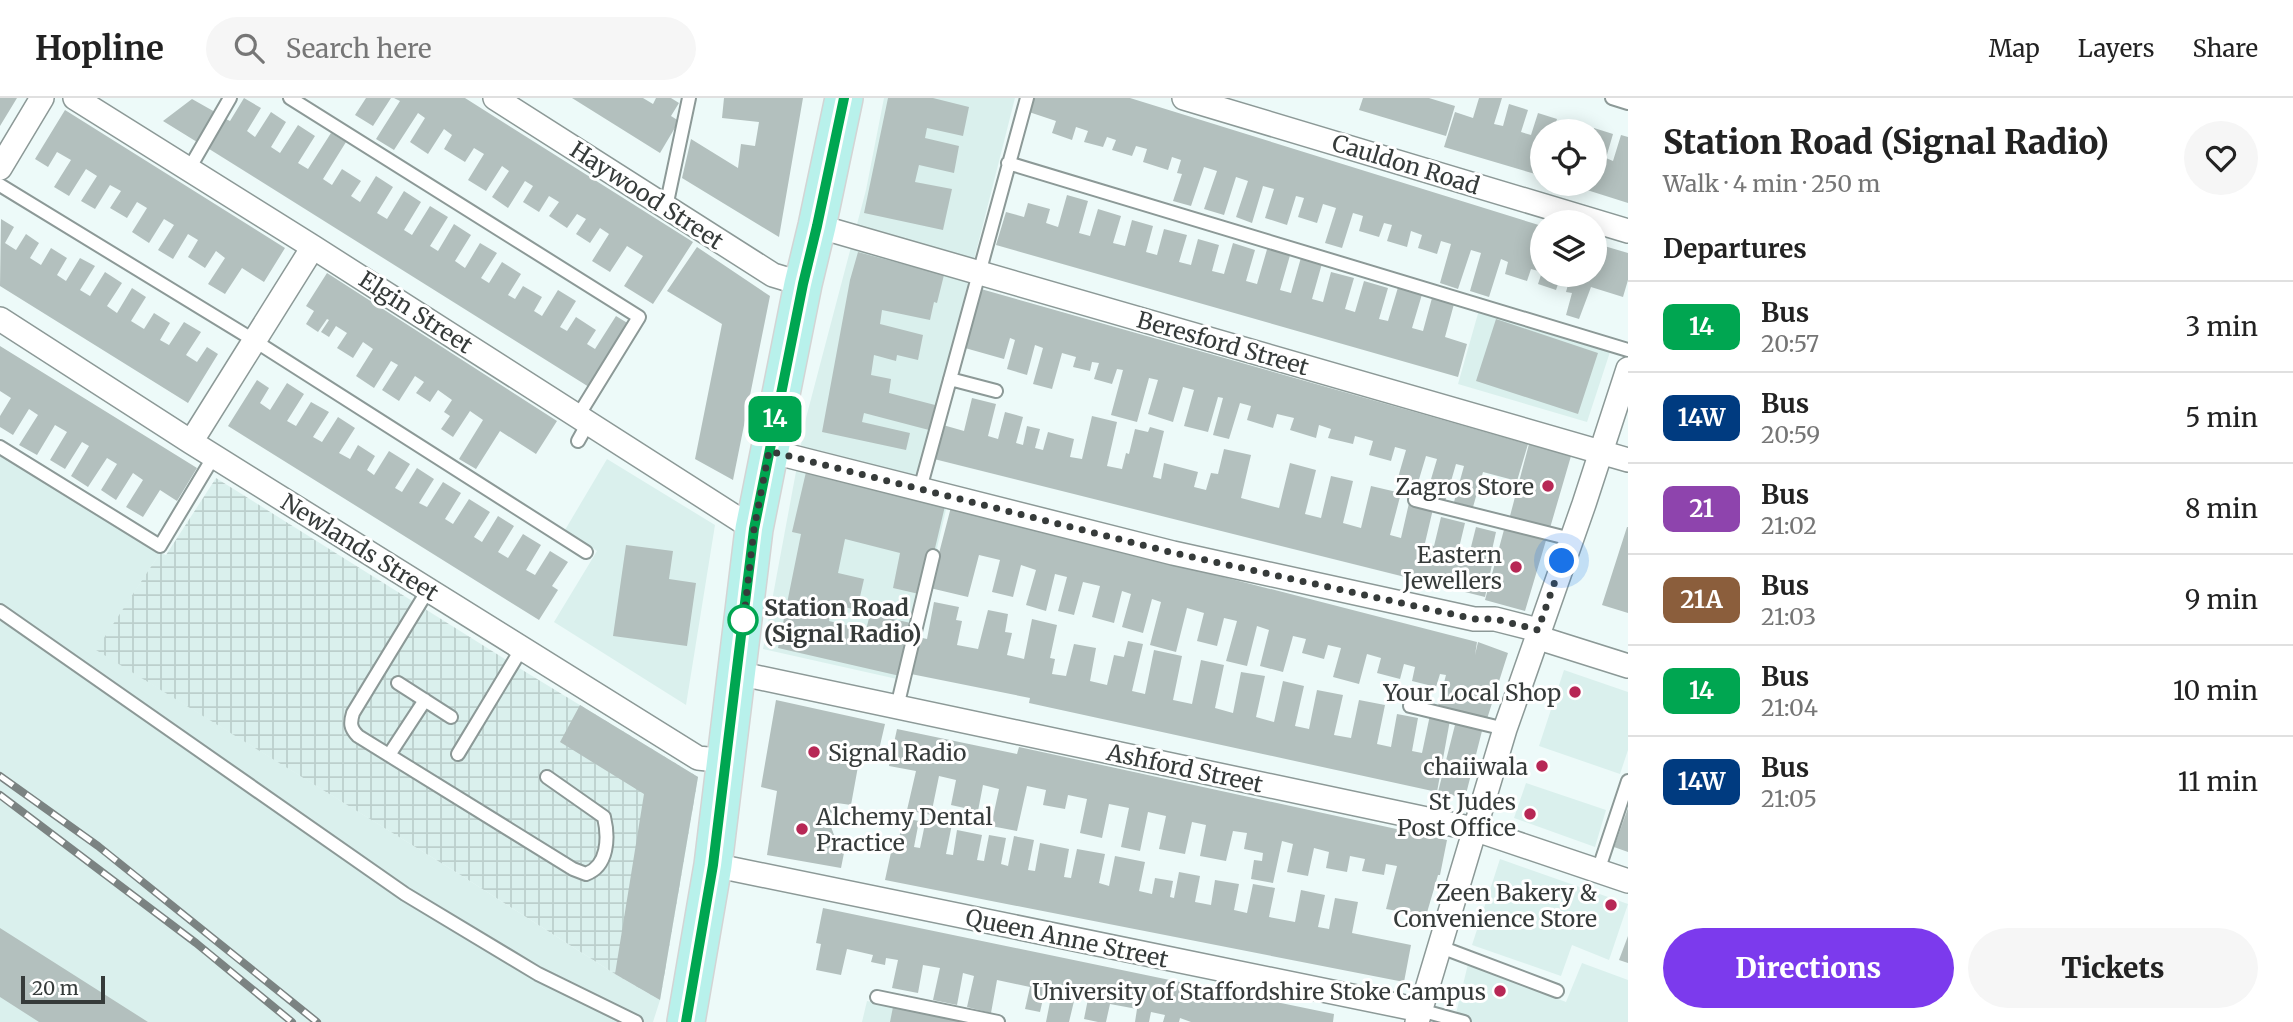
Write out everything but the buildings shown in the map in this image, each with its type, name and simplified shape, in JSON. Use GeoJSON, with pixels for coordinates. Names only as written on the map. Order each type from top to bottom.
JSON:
{"type":"FeatureCollection","features":[{"type":"Feature","properties":{"kind":"main road"},"geometry":{"type":"LineString","coordinates":[[686,1022],[713,865],[754,529],[803,284],[844,98]]}},
{"type":"Feature","properties":{"kind":"street"},"geometry":{"type":"LineString","coordinates":[[0,167],[42,98]]}},
{"type":"Feature","properties":{"kind":"street","name":"Elgin Street"},"geometry":{"type":"LineString","coordinates":[[75,98],[313,247],[581,427],[754,529]]}},
{"type":"Feature","properties":{"kind":"street","name":"Haywood Street"},"geometry":{"type":"LineString","coordinates":[[495,98],[773,275],[803,284]]}},
{"type":"Feature","properties":{"kind":"street","name":"Cauldon Road"},"geometry":{"type":"LineString","coordinates":[[1184,98],[1628,231]]}},
{"type":"Feature","properties":{"kind":"street","name":"Beresford Street"},"geometry":{"type":"LineString","coordinates":[[817,226],[1628,460]]}},
{"type":"Feature","properties":{"kind":"street"},"geometry":{"type":"LineString","coordinates":[[191,442],[313,247]]}},
{"type":"Feature","properties":{"kind":"street","name":"Newlands Street"},"geometry":{"type":"LineString","coordinates":[[0,319],[191,442],[698,758],[726,761]]}},
{"type":"Feature","properties":{"kind":"street"},"geometry":{"type":"LineString","coordinates":[[1419,1016],[1505,729],[1628,369]]}},
{"type":"Feature","properties":{"kind":"street"},"geometry":{"type":"LineString","coordinates":[[769,451],[1186,556],[1474,619],[1495,619],[1628,666]]}},
{"type":"Feature","properties":{"kind":"street","name":"Ashford Street"},"geometry":{"type":"LineString","coordinates":[[737,673],[1474,829],[1628,881]]}},
{"type":"Feature","properties":{"kind":"street","name":"Queen Anne Street"},"geometry":{"type":"LineString","coordinates":[[713,865],[1419,1016]]}},
{"type":"Feature","properties":{"kind":"lane"},"geometry":{"type":"LineString","coordinates":[[189,169],[230,98]]}},
{"type":"Feature","properties":{"kind":"lane"},"geometry":{"type":"LineString","coordinates":[[290,98],[639,317],[581,427]]}},
{"type":"Feature","properties":{"kind":"lane"},"geometry":{"type":"LineString","coordinates":[[666,207],[689,98]]}},
{"type":"Feature","properties":{"kind":"lane"},"geometry":{"type":"LineString","coordinates":[[920,489],[1027,98]]}},
{"type":"Feature","properties":{"kind":"lane"},"geometry":{"type":"LineString","coordinates":[[1612,98],[1628,103]]}},
{"type":"Feature","properties":{"kind":"lane"},"geometry":{"type":"LineString","coordinates":[[1008,163],[1628,350]]}},
{"type":"Feature","properties":{"kind":"lane"},"geometry":{"type":"LineString","coordinates":[[0,185],[255,341],[586,552]]}},
{"type":"Feature","properties":{"kind":"lane"},"geometry":{"type":"LineString","coordinates":[[950,379],[996,391]]}},
{"type":"Feature","properties":{"kind":"lane"},"geometry":{"type":"LineString","coordinates":[[0,447],[160,546],[214,456]]}},
{"type":"Feature","properties":{"kind":"lane"},"geometry":{"type":"LineString","coordinates":[[1415,500],[1571,539]]}},
{"type":"Feature","properties":{"kind":"lane"},"geometry":{"type":"LineString","coordinates":[[897,707],[933,555]]}},
{"type":"Feature","properties":{"kind":"lane"},"geometry":{"type":"LineString","coordinates":[[428,590],[353,713],[351,729],[358,736],[573,869],[586,874],[596,871],[602,863],[605,844],[607,829],[604,817],[547,777]]}},
{"type":"Feature","properties":{"kind":"lane"},"geometry":{"type":"LineString","coordinates":[[0,611],[404,894],[538,974],[636,1022]]}},
{"type":"Feature","properties":{"kind":"lane"},"geometry":{"type":"LineString","coordinates":[[458,754],[522,648]]}},
{"type":"Feature","properties":{"kind":"lane"},"geometry":{"type":"LineString","coordinates":[[398,683],[451,717]]}},
{"type":"Feature","properties":{"kind":"lane"},"geometry":{"type":"LineString","coordinates":[[389,755],[425,700]]}},
{"type":"Feature","properties":{"kind":"lane"},"geometry":{"type":"LineString","coordinates":[[1410,706],[1505,729]]}},
{"type":"Feature","properties":{"kind":"lane"},"geometry":{"type":"LineString","coordinates":[[1598,871],[1628,781]]}},
{"type":"Feature","properties":{"kind":"lane"},"geometry":{"type":"LineString","coordinates":[[1438,946],[1558,991]]}},
{"type":"Feature","properties":{"kind":"lane"},"geometry":{"type":"LineString","coordinates":[[877,997],[998,1022]]}},
{"type":"Feature","properties":{"kind":"lane"},"geometry":{"type":"LineString","coordinates":[[1419,1016],[1464,1022]]}},
{"type":"Feature","properties":{"kind":"shaded area"},"geometry":{"type":"Polygon","coordinates":[[[884,98],[1015,98],[915,493],[948,501],[906,681],[763,649],[806,418],[866,190],[884,98]]]}},
{"type":"Feature","properties":{"kind":"shaded area"},"geometry":{"type":"Polygon","coordinates":[[[1479,310],[1611,349],[1587,422],[1458,384],[1479,310]]]}},
{"type":"Feature","properties":{"kind":"shaded area"},"geometry":{"type":"Polygon","coordinates":[[[0,456],[160,553],[97,650],[660,1000],[653,1022],[0,1022],[0,456]]]}},
{"type":"Feature","properties":{"kind":"shaded area"},"geometry":{"type":"Polygon","coordinates":[[[607,459],[715,525],[686,705],[554,622],[597,551],[565,530],[607,459]]]}},
{"type":"Feature","properties":{"kind":"shaded area"},"geometry":{"type":"Polygon","coordinates":[[[216,478],[698,777],[660,1000],[96,650],[160,553],[166,555],[216,478]]]}},
{"type":"Feature","properties":{"kind":"shaded area"},"geometry":{"type":"Polygon","coordinates":[[[1564,670],[1628,692],[1628,750],[1620,774],[1539,746],[1564,670]]]}},
{"type":"Feature","properties":{"kind":"shaded area"},"geometry":{"type":"Polygon","coordinates":[[[1526,783],[1606,810],[1595,847],[1514,818],[1526,783]]]}},
{"type":"Feature","properties":{"kind":"shaded area"},"geometry":{"type":"Polygon","coordinates":[[[1500,859],[1628,904],[1609,960],[1572,945],[1561,976],[1472,945],[1500,859]]]}},
{"type":"Feature","properties":{"kind":"shaded area","name":"University of Staffordshire Stoke Campus"},"geometry":{"type":"Polygon","coordinates":[[[1582,963],[1628,980],[1628,1022],[1454,1022],[1468,964],[1566,1002],[1582,963]]]}},
{"type":"Feature","properties":{"kind":"shaded area","name":"University of Staffordshire Stoke Campus"},"geometry":{"type":"Polygon","coordinates":[[[867,1001],[969,1022],[862,1022],[867,1001]]]}},
{"type":"Feature","properties":{"kind":"railway"},"geometry":{"type":"LineString","coordinates":[[0,776],[98,846],[317,1022]]}},
{"type":"Feature","properties":{"kind":"railway"},"geometry":{"type":"LineString","coordinates":[[0,795],[196,943],[292,1022]]}},
{"type":"Feature","properties":{"kind":"bus line","name":"14"},"geometry":{"type":"LineString","coordinates":[[686,1022],[713,865],[754,529],[803,284],[844,98]]}},
{"type":"Feature","properties":{"kind":"place","name":"Zagros Store"},"geometry":{"type":"Point","coordinates":[1548,486]}},
{"type":"Feature","properties":{"kind":"place","name":"Eastern Jewellers"},"geometry":{"type":"Point","coordinates":[1516,567]}},
{"type":"Feature","properties":{"kind":"place","name":"Station Road (Signal Radio)"},"geometry":{"type":"Point","coordinates":[743,620]}},
{"type":"Feature","properties":{"kind":"place","name":"Your Local Shop"},"geometry":{"type":"Point","coordinates":[1575,692]}},
{"type":"Feature","properties":{"kind":"place","name":"Signal Radio"},"geometry":{"type":"Point","coordinates":[814,752]}},
{"type":"Feature","properties":{"kind":"place","name":"chaiiwala"},"geometry":{"type":"Point","coordinates":[1542,766]}},
{"type":"Feature","properties":{"kind":"place","name":"St Judes Post Office"},"geometry":{"type":"Point","coordinates":[1530,814]}},
{"type":"Feature","properties":{"kind":"place","name":"Alchemy Dental Practice"},"geometry":{"type":"Point","coordinates":[802,829]}},
{"type":"Feature","properties":{"kind":"place","name":"Zeen Bakery & Convenience Store"},"geometry":{"type":"Point","coordinates":[1611,905]}},
{"type":"Feature","properties":{"kind":"place","name":"University of Staffordshire Stoke Campus"},"geometry":{"type":"Point","coordinates":[1500,991]}},
{"type":"Feature","properties":{"kind":"route"},"geometry":{"type":"LineString","coordinates":[[743,620],[743,625],[754,529],[769,451],[1174,553],[1474,619],[1495,619],[1538,630],[1562,561]]}}]}
